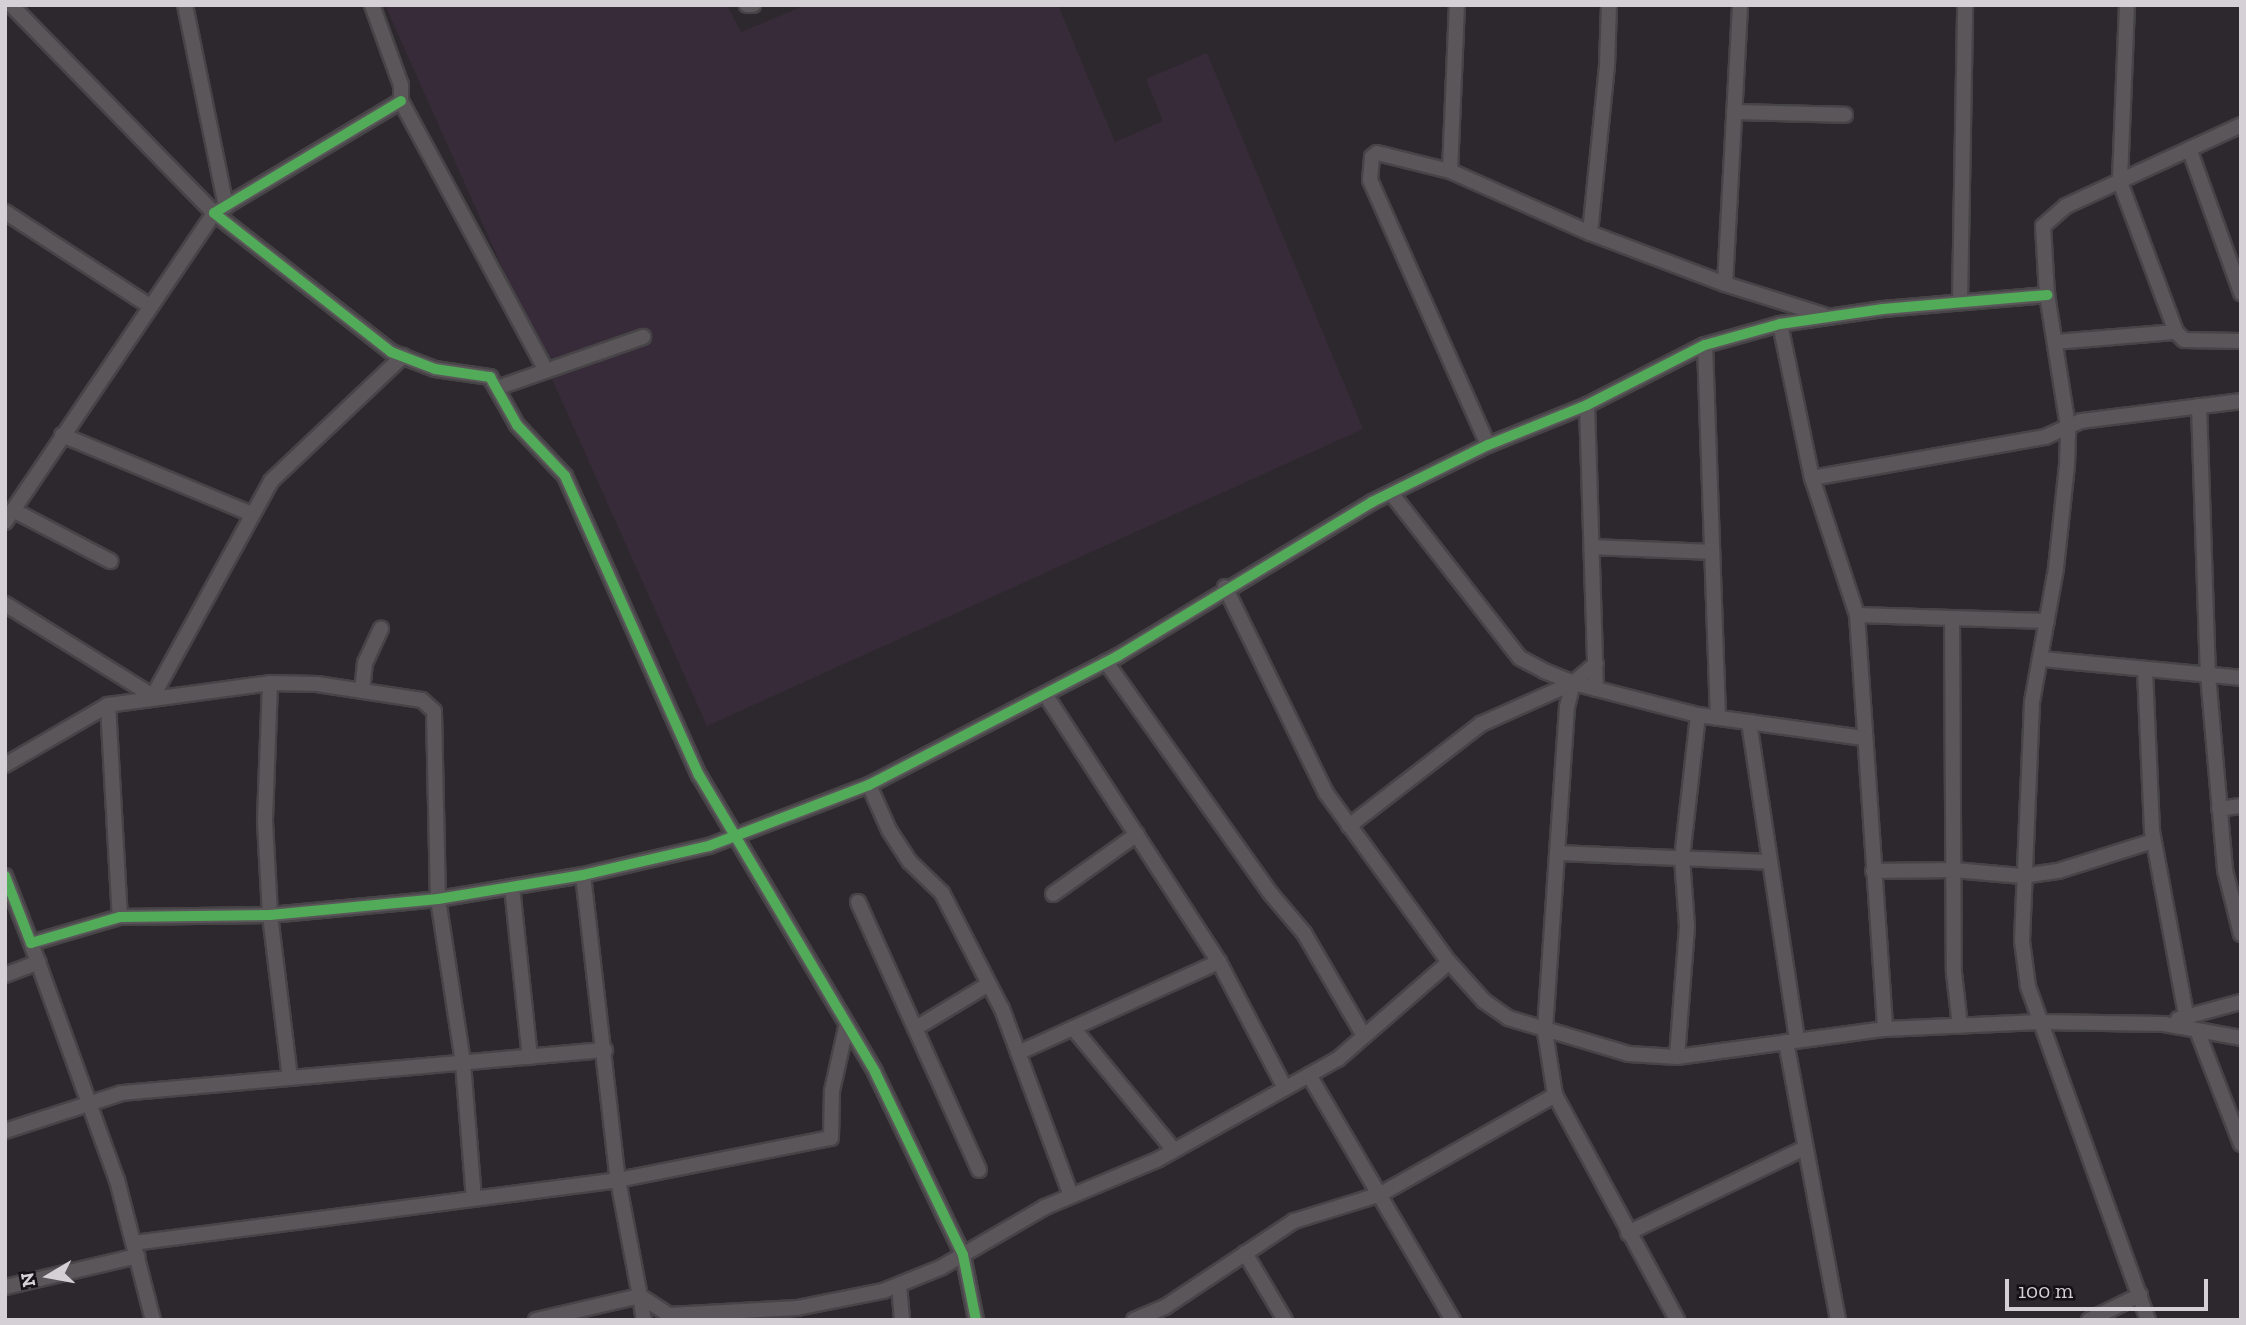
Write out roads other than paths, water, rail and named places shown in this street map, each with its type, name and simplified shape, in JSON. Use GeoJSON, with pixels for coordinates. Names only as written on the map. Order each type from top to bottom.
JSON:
{"type":"FeatureCollection","features":[{"type":"Feature","properties":{"kind":"street"},"geometry":{"type":"LineString","coordinates":[[11,5],[220,210],[403,356],[435,369],[490,377],[517,425],[565,477],[699,775],[737,835],[846,1028],[875,1072],[962,1255],[976,1320]]}},
{"type":"Feature","properties":{"kind":"street"},"geometry":{"type":"LineString","coordinates":[[185,5],[220,210]]}},
{"type":"Feature","properties":{"kind":"street"},"geometry":{"type":"LineString","coordinates":[[372,5],[401,85],[401,101],[546,370]]}},
{"type":"Feature","properties":{"kind":"street"},"geometry":{"type":"LineString","coordinates":[[747,5],[753,5]]}},
{"type":"Feature","properties":{"kind":"street"},"geometry":{"type":"LineString","coordinates":[[1450,171],[1457,5]]}},
{"type":"Feature","properties":{"kind":"street"},"geometry":{"type":"LineString","coordinates":[[1590,233],[1609,5]]}},
{"type":"Feature","properties":{"kind":"street"},"geometry":{"type":"LineString","coordinates":[[1725,284],[1740,5]]}},
{"type":"Feature","properties":{"kind":"street"},"geometry":{"type":"LineString","coordinates":[[1960,301],[1965,5]]}},
{"type":"Feature","properties":{"kind":"street"},"geometry":{"type":"LineString","coordinates":[[2127,5],[2120,182],[2176,332],[2184,340],[2241,341]]}},
{"type":"Feature","properties":{"kind":"street"},"geometry":{"type":"LineString","coordinates":[[110,562],[9,516],[150,306],[220,210],[401,101]]}},
{"type":"Feature","properties":{"kind":"street"},"geometry":{"type":"LineString","coordinates":[[1734,112],[1845,115]]}},
{"type":"Feature","properties":{"kind":"street"},"geometry":{"type":"LineString","coordinates":[[2148,1320],[2028,986],[2022,942],[2022,876],[2032,702],[2047,621],[2067,427],[2047,295],[2043,226],[2047,218],[2241,125]]}},
{"type":"Feature","properties":{"kind":"street"},"geometry":{"type":"LineString","coordinates":[[2190,151],[2241,293]]}},
{"type":"Feature","properties":{"kind":"street"},"geometry":{"type":"LineString","coordinates":[[1488,445],[1370,180],[1371,157],[1388,152],[1450,171],[1590,233],[1725,284],[1829,317]]}},
{"type":"Feature","properties":{"kind":"street"},"geometry":{"type":"LineString","coordinates":[[5,212],[150,306]]}},
{"type":"Feature","properties":{"kind":"street"},"geometry":{"type":"LineString","coordinates":[[31,943],[120,917],[270,915],[438,899],[583,875],[709,846],[869,785],[1106,662],[1225,587],[1391,493],[1488,445],[1587,405],[1705,345],[1780,324],[1960,301],[2047,295]]}},
{"type":"Feature","properties":{"kind":"street"},"geometry":{"type":"LineString","coordinates":[[1780,324],[1812,478],[1857,615],[1863,738],[1885,1029]]}},
{"type":"Feature","properties":{"kind":"street"},"geometry":{"type":"LineString","coordinates":[[2056,342],[2176,332]]}},
{"type":"Feature","properties":{"kind":"street"},"geometry":{"type":"LineString","coordinates":[[497,388],[643,337]]}},
{"type":"Feature","properties":{"kind":"street"},"geometry":{"type":"LineString","coordinates":[[1705,345],[1718,718]]}},
{"type":"Feature","properties":{"kind":"street"},"geometry":{"type":"LineString","coordinates":[[153,696],[271,481],[403,356]]}},
{"type":"Feature","properties":{"kind":"street"},"geometry":{"type":"LineString","coordinates":[[1812,478],[2045,437],[2067,427],[2241,401]]}},
{"type":"Feature","properties":{"kind":"street"},"geometry":{"type":"LineString","coordinates":[[1587,405],[1597,689]]}},
{"type":"Feature","properties":{"kind":"street"},"geometry":{"type":"LineString","coordinates":[[2199,406],[2208,675],[2224,870],[2241,934]]}},
{"type":"Feature","properties":{"kind":"street"},"geometry":{"type":"LineString","coordinates":[[62,435],[251,514]]}},
{"type":"Feature","properties":{"kind":"street"},"geometry":{"type":"LineString","coordinates":[[1391,493],[1520,658],[1573,683],[1698,715],[1863,738]]}},
{"type":"Feature","properties":{"kind":"street"},"geometry":{"type":"LineString","coordinates":[[1592,547],[1712,552]]}},
{"type":"Feature","properties":{"kind":"street"},"geometry":{"type":"LineString","coordinates":[[1225,587],[1326,793],[1449,962],[1485,1001],[1508,1018],[1545,1032],[1629,1054],[1677,1057],[1885,1029],[2040,1022],[2164,1024],[2197,1034],[2241,1038]]}},
{"type":"Feature","properties":{"kind":"street"},"geometry":{"type":"LineString","coordinates":[[5,604],[153,696]]}},
{"type":"Feature","properties":{"kind":"street"},"geometry":{"type":"LineString","coordinates":[[1857,615],[2047,621]]}},
{"type":"Feature","properties":{"kind":"street"},"geometry":{"type":"LineString","coordinates":[[1952,618],[1954,973],[1960,1026]]}},
{"type":"Feature","properties":{"kind":"street"},"geometry":{"type":"LineString","coordinates":[[362,691],[365,663],[381,629]]}},
{"type":"Feature","properties":{"kind":"street"},"geometry":{"type":"LineString","coordinates":[[2041,659],[2241,678]]}},
{"type":"Feature","properties":{"kind":"street"},"geometry":{"type":"LineString","coordinates":[[1106,662],[1271,894],[1304,933],[1364,1036]]}},
{"type":"Feature","properties":{"kind":"street"},"geometry":{"type":"LineString","coordinates":[[1349,826],[1481,724],[1573,683],[1596,664]]}},
{"type":"Feature","properties":{"kind":"street"},"geometry":{"type":"LineString","coordinates":[[2145,670],[2153,842],[2186,1015]]}},
{"type":"Feature","properties":{"kind":"street"},"geometry":{"type":"LineString","coordinates":[[270,683],[265,822],[270,915],[290,1078]]}},
{"type":"Feature","properties":{"kind":"street"},"geometry":{"type":"LineString","coordinates":[[5,765],[108,705],[153,696],[270,683],[362,691],[422,700],[435,711],[438,899],[463,1063],[474,1199]]}},
{"type":"Feature","properties":{"kind":"street"},"geometry":{"type":"LineString","coordinates":[[1573,683],[1567,707],[1545,1032],[1555,1095],[1677,1320]]}},
{"type":"Feature","properties":{"kind":"street"},"geometry":{"type":"LineString","coordinates":[[1045,694],[1219,962],[1285,1088]]}},
{"type":"Feature","properties":{"kind":"street"},"geometry":{"type":"LineString","coordinates":[[108,705],[120,917]]}},
{"type":"Feature","properties":{"kind":"street"},"geometry":{"type":"LineString","coordinates":[[1677,1057],[1687,926],[1682,858],[1698,715]]}},
{"type":"Feature","properties":{"kind":"street"},"geometry":{"type":"LineString","coordinates":[[1749,722],[1805,1148],[1838,1320]]}},
{"type":"Feature","properties":{"kind":"street"},"geometry":{"type":"LineString","coordinates":[[869,785],[889,830],[910,862],[942,893],[989,984],[1018,1053],[1071,1196]]}},
{"type":"Feature","properties":{"kind":"street"},"geometry":{"type":"LineString","coordinates":[[2219,809],[2241,806]]}},
{"type":"Feature","properties":{"kind":"street"},"geometry":{"type":"LineString","coordinates":[[1052,894],[1137,834]]}},
{"type":"Feature","properties":{"kind":"street"},"geometry":{"type":"LineString","coordinates":[[1873,871],[1954,870],[2022,876],[2058,871],[2153,842]]}},
{"type":"Feature","properties":{"kind":"street"},"geometry":{"type":"LineString","coordinates":[[1557,853],[1769,862]]}},
{"type":"Feature","properties":{"kind":"street"},"geometry":{"type":"LineString","coordinates":[[583,875],[618,1180],[644,1320]]}},
{"type":"Feature","properties":{"kind":"street"},"geometry":{"type":"LineString","coordinates":[[5,876],[90,1104],[135,1250],[153,1320]]}},
{"type":"Feature","properties":{"kind":"street"},"geometry":{"type":"LineString","coordinates":[[512,887],[530,1056]]}},
{"type":"Feature","properties":{"kind":"street"},"geometry":{"type":"LineString","coordinates":[[858,902],[979,1170]]}},
{"type":"Feature","properties":{"kind":"street"},"geometry":{"type":"LineString","coordinates":[[5,975],[39,962]]}},
{"type":"Feature","properties":{"kind":"street"},"geometry":{"type":"LineString","coordinates":[[1018,1053],[1219,962]]}},
{"type":"Feature","properties":{"kind":"street"},"geometry":{"type":"LineString","coordinates":[[536,1320],[640,1296],[669,1315],[720,1315],[797,1308],[899,1285],[962,1255],[1071,1196],[1174,1150],[1338,1059],[1449,962]]}},
{"type":"Feature","properties":{"kind":"street"},"geometry":{"type":"LineString","coordinates":[[916,1028],[989,984]]}},
{"type":"Feature","properties":{"kind":"street"},"geometry":{"type":"LineString","coordinates":[[2164,1024],[2186,1015],[2241,1002]]}},
{"type":"Feature","properties":{"kind":"street"},"geometry":{"type":"LineString","coordinates":[[5,1287],[135,1250],[618,1180],[831,1138],[832,1091],[846,1028]]}},
{"type":"Feature","properties":{"kind":"street"},"geometry":{"type":"LineString","coordinates":[[1073,1028],[1174,1150]]}},
{"type":"Feature","properties":{"kind":"street"},"geometry":{"type":"LineString","coordinates":[[2197,1034],[2241,1144]]}},
{"type":"Feature","properties":{"kind":"street"},"geometry":{"type":"LineString","coordinates":[[5,1131],[122,1093],[604,1050]]}},
{"type":"Feature","properties":{"kind":"street"},"geometry":{"type":"LineString","coordinates":[[1309,1075],[1453,1320]]}},
{"type":"Feature","properties":{"kind":"street"},"geometry":{"type":"LineString","coordinates":[[1134,1320],[1164,1307],[1294,1221],[1381,1194],[1555,1095]]}},
{"type":"Feature","properties":{"kind":"street"},"geometry":{"type":"LineString","coordinates":[[1629,1233],[1805,1148]]}},
{"type":"Feature","properties":{"kind":"street"},"geometry":{"type":"LineString","coordinates":[[1245,1253],[1285,1320]]}},
{"type":"Feature","properties":{"kind":"street"},"geometry":{"type":"LineString","coordinates":[[899,1285],[902,1320]]}},
{"type":"Feature","properties":{"kind":"street"},"geometry":{"type":"LineString","coordinates":[[2089,1320],[2140,1295]]}}]}
